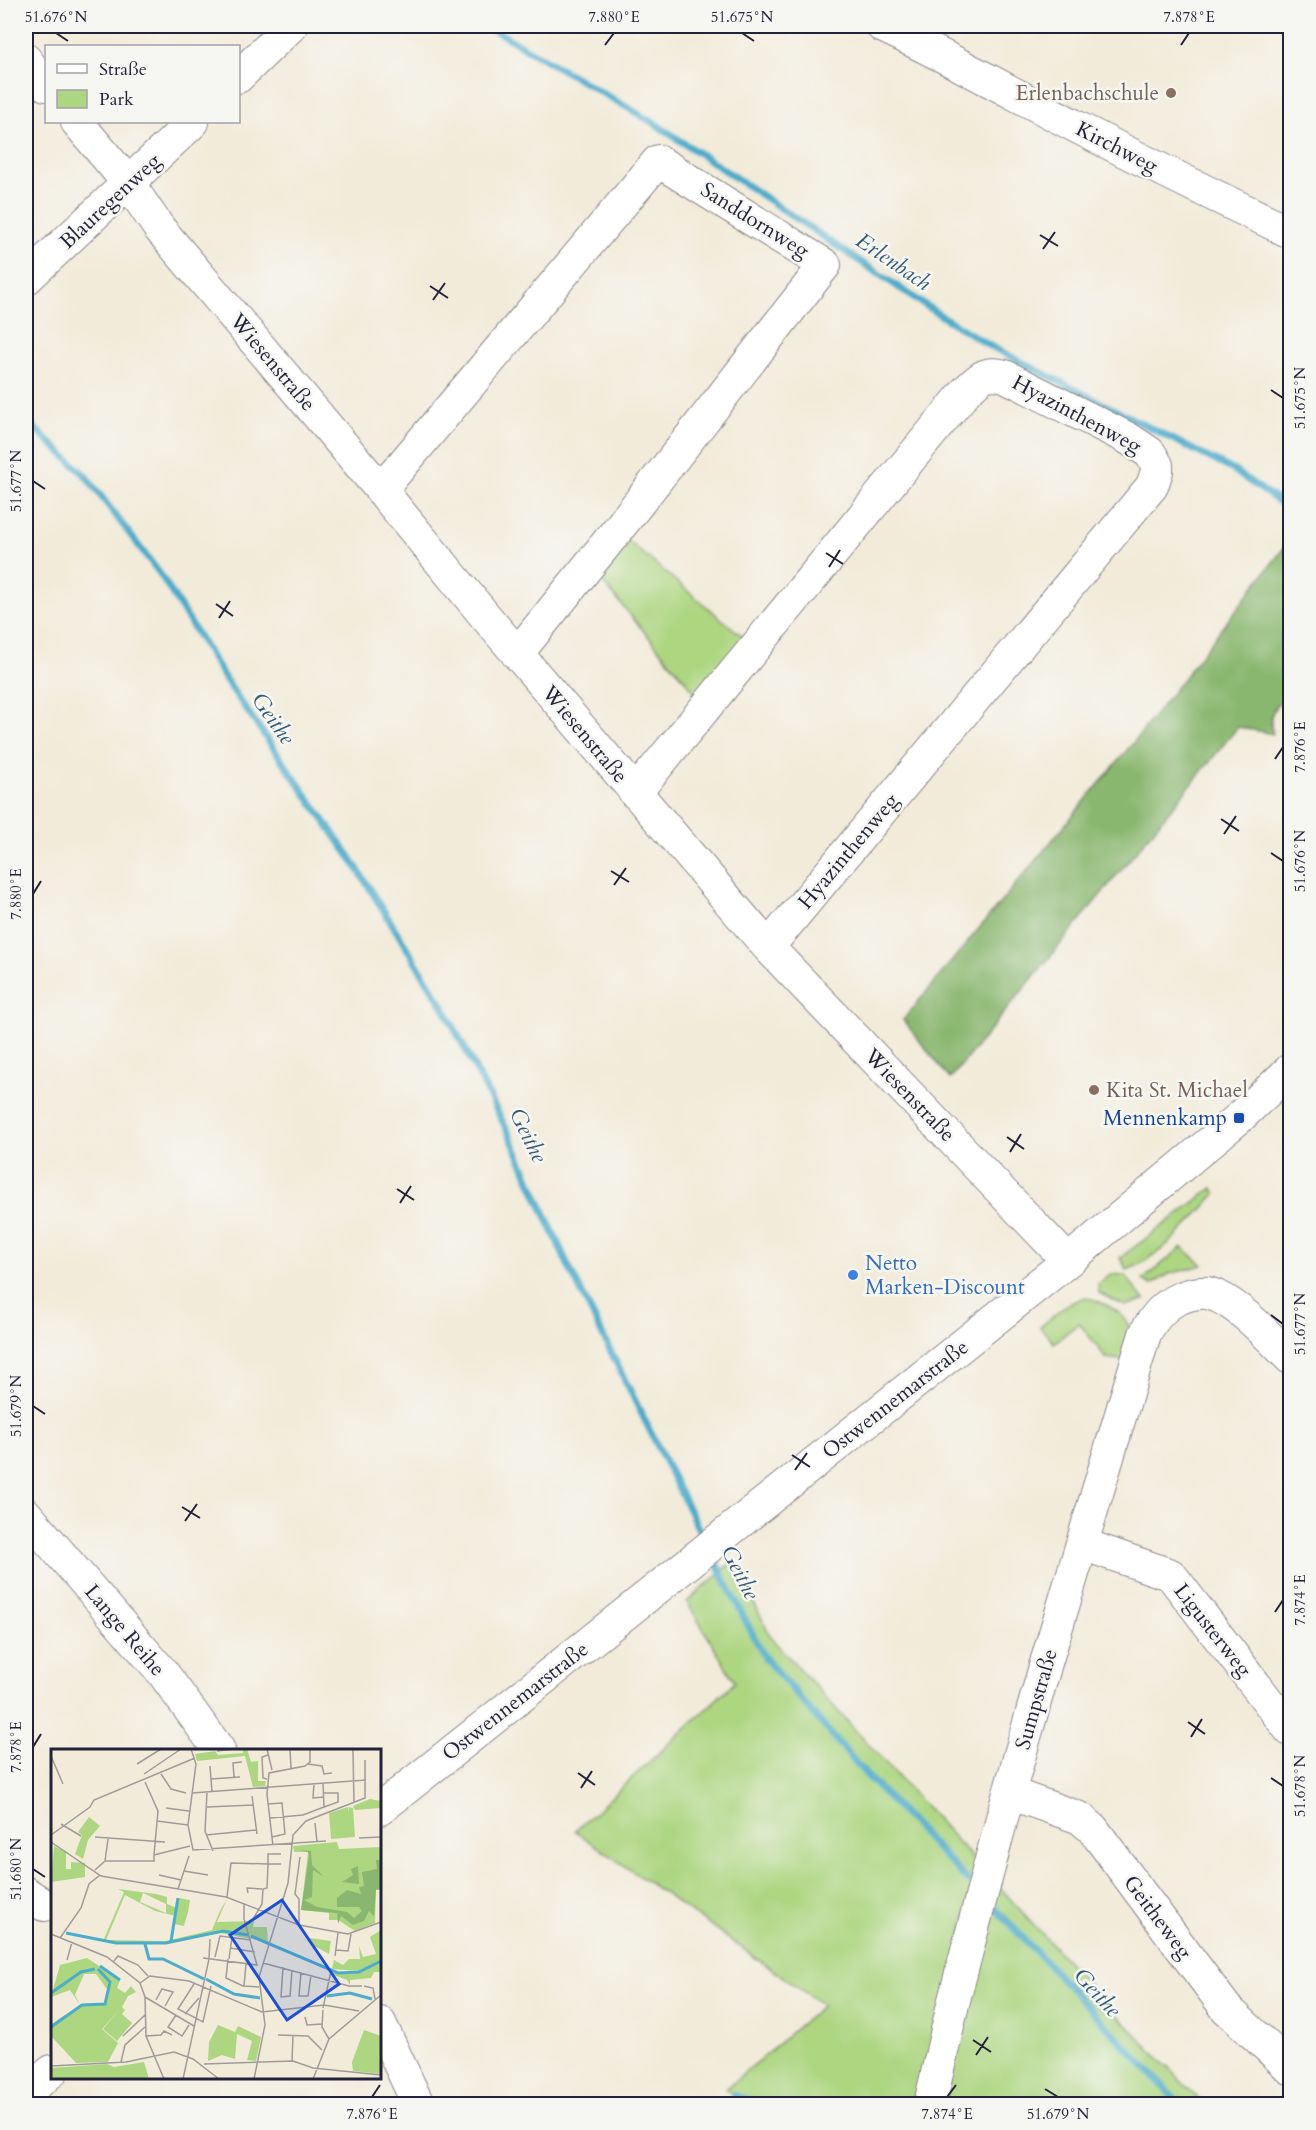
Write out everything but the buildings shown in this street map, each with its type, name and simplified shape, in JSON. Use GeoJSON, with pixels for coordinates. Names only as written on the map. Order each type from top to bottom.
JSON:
{"type":"FeatureCollection","features":[{"type":"Feature","properties":{"kind":"street"},"geometry":{"type":"LineString","coordinates":[[240,75],[291,26]]}},
{"type":"Feature","properties":{"kind":"street","name":"Kirchweg"},"geometry":{"type":"LineString","coordinates":[[882,26],[1076,126],[1290,232]]}},
{"type":"Feature","properties":{"kind":"street"},"geometry":{"type":"LineString","coordinates":[[26,60],[45,84]]}},
{"type":"Feature","properties":{"kind":"street","name":"Wiesenstraße"},"geometry":{"type":"LineString","coordinates":[[78,123],[129,183],[159,228],[517,654],[768,947],[1068,1261]]}},
{"type":"Feature","properties":{"kind":"street","name":"Blauregenweg"},"geometry":{"type":"LineString","coordinates":[[26,279],[192,123]]}},
{"type":"Feature","properties":{"kind":"street","name":"Sanddornweg"},"geometry":{"type":"LineString","coordinates":[[381,490],[658,161],[825,265],[517,654]]}},
{"type":"Feature","properties":{"kind":"street","name":"Hyazinthenweg"},"geometry":{"type":"LineString","coordinates":[[635,793],[967,390],[984,375],[994,373],[1005,376],[1150,453],[1157,465],[1152,486],[768,947]]}},
{"type":"Feature","properties":{"kind":"street","name":"Ostwennemarstraße"},"geometry":{"type":"LineString","coordinates":[[381,1808],[1068,1261],[1239,1118],[1290,1070]]}},
{"type":"Feature","properties":{"kind":"street","name":"Sumpstraße"},"geometry":{"type":"LineString","coordinates":[[930,2104],[953,2004],[1009,1793],[1046,1663],[1150,1323],[1169,1304],[1187,1295],[1208,1293],[1223,1298],[1290,1358]]}},
{"type":"Feature","properties":{"kind":"street","name":"Lange Reihe"},"geometry":{"type":"LineString","coordinates":[[26,1514],[163,1673],[218,1749]]}},
{"type":"Feature","properties":{"kind":"street","name":"Ligusterweg"},"geometry":{"type":"LineString","coordinates":[[1082,1544],[1171,1575],[1290,1730]]}},
{"type":"Feature","properties":{"kind":"street","name":"Geitheweg"},"geometry":{"type":"LineString","coordinates":[[1009,1793],[1080,1818],[1093,1829],[1226,2008],[1290,2068]]}},
{"type":"Feature","properties":{"kind":"street"},"geometry":{"type":"LineString","coordinates":[[381,2025],[418,2104]]}},
{"type":"Feature","properties":{"kind":"street"},"geometry":{"type":"LineString","coordinates":[[26,2092],[51,2072]]}},
{"type":"Feature","properties":{"kind":"green space"},"geometry":{"type":"Polygon","coordinates":[[[624,538],[747,640],[700,698],[595,573],[624,538]]]}},
{"type":"Feature","properties":{"kind":"green space"},"geometry":{"type":"Polygon","coordinates":[[[1290,540],[1290,697],[1286,696],[1272,713],[1273,734],[1238,727],[950,1079],[903,1020],[1138,737],[1290,540]]]}},
{"type":"Feature","properties":{"kind":"green space"},"geometry":{"type":"Polygon","coordinates":[[[1213,1188],[1216,1194],[1164,1248],[1127,1270],[1120,1258],[1213,1188]]]}},
{"type":"Feature","properties":{"kind":"green space"},"geometry":{"type":"Polygon","coordinates":[[[1182,1247],[1203,1265],[1169,1274],[1151,1285],[1143,1280],[1182,1247]]]}},
{"type":"Feature","properties":{"kind":"green space"},"geometry":{"type":"Polygon","coordinates":[[[1112,1274],[1125,1275],[1144,1300],[1125,1306],[1099,1293],[1098,1284],[1112,1274]]]}},
{"type":"Feature","properties":{"kind":"green space"},"geometry":{"type":"Polygon","coordinates":[[[1085,1297],[1111,1308],[1127,1321],[1130,1335],[1127,1361],[1106,1358],[1079,1323],[1054,1343],[1040,1327],[1068,1304],[1085,1297]]]}},
{"type":"Feature","properties":{"kind":"green space"},"geometry":{"type":"Polygon","coordinates":[[[733,1561],[772,1639],[978,1864],[922,2104],[762,2104],[725,2090],[823,2005],[575,1831],[735,1682],[687,1602],[733,1561]]]}},
{"type":"Feature","properties":{"kind":"green space"},"geometry":{"type":"Polygon","coordinates":[[[993,1880],[1100,1997],[1203,2104],[944,2104],[993,1880]]]}},
{"type":"Feature","properties":{"kind":"waterway","name":"Erlenbach"},"geometry":{"type":"LineString","coordinates":[[487,26],[654,123],[940,315],[990,346],[1233,470],[1290,509]]}},
{"type":"Feature","properties":{"kind":"waterway","name":"Geithe"},"geometry":{"type":"LineString","coordinates":[[26,420],[85,475],[160,574],[227,682],[352,860],[443,1006],[510,1136],[568,1265],[704,1540]]}},
{"type":"Feature","properties":{"kind":"waterway","name":"Geithe"},"geometry":{"type":"LineString","coordinates":[[712,1555],[765,1658],[868,1777],[968,1881]]}},
{"type":"Feature","properties":{"kind":"waterway","name":"Geithe"},"geometry":{"type":"LineString","coordinates":[[990,1903],[1180,2104]]}},
{"type":"Feature","properties":{"kind":"waterway"},"geometry":{"type":"LineString","coordinates":[[734,2095],[761,2104]]}},
{"type":"Feature","properties":{"kind":"place","name":"Erlenbachschule"},"geometry":{"type":"Point","coordinates":[1171,93]}},
{"type":"Feature","properties":{"kind":"place","name":"Kita St. Michael"},"geometry":{"type":"Point","coordinates":[1094,1090]}},
{"type":"Feature","properties":{"kind":"place","name":"Mennenkamp"},"geometry":{"type":"Point","coordinates":[1239,1118]}},
{"type":"Feature","properties":{"kind":"place","name":"Netto Marken-Discount"},"geometry":{"type":"Point","coordinates":[853,1275]}}]}
